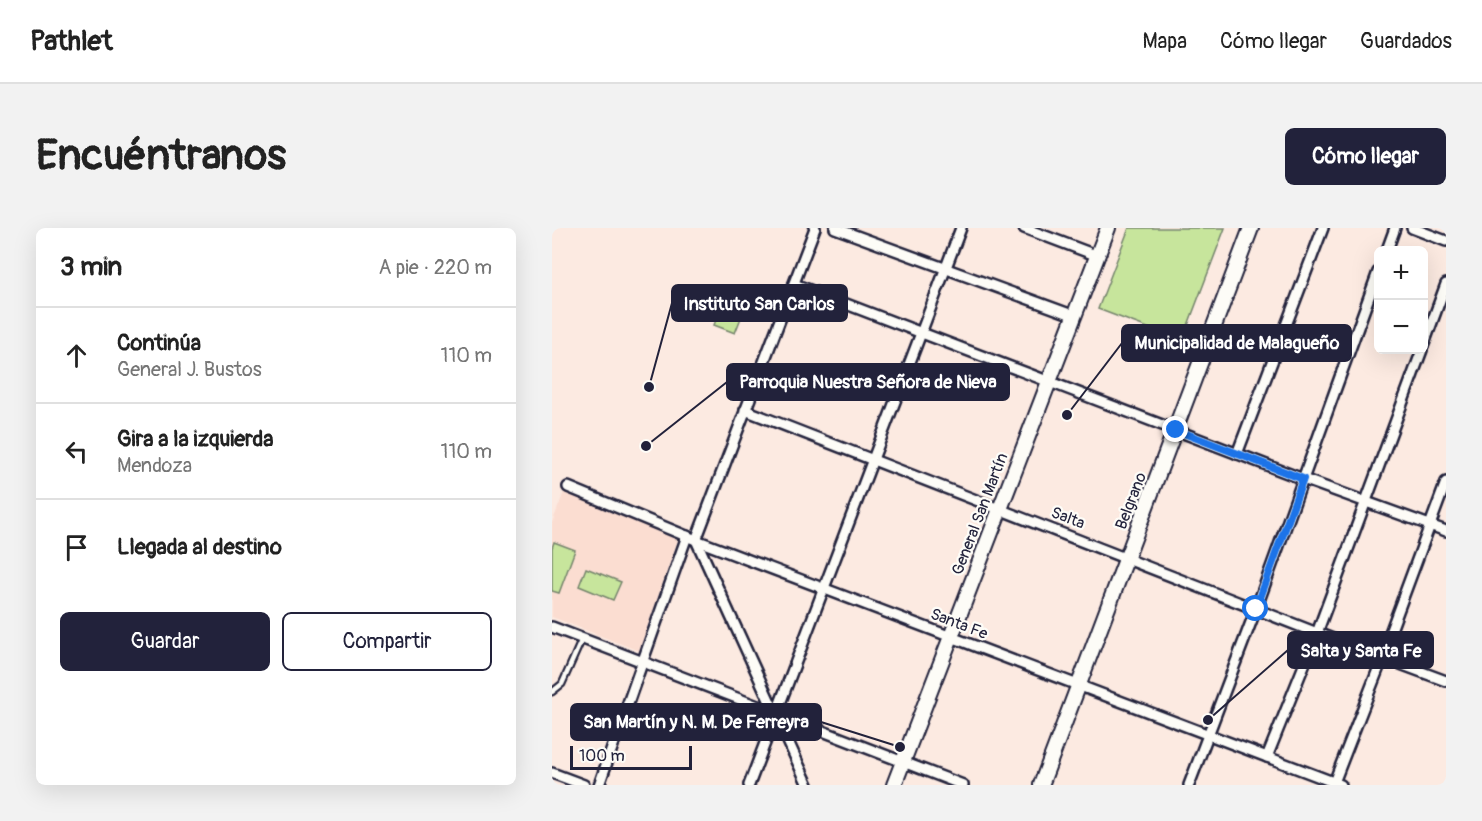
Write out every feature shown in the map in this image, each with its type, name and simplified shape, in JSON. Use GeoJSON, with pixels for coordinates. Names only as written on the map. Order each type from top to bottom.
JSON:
{"type":"FeatureCollection","features":[{"type":"Feature","properties":{"kind":"main road","name":"General San Martín"},"geometry":{"type":"LineString","coordinates":[[894,785],[1108,228]]}},
{"type":"Feature","properties":{"kind":"main road","name":"Belgrano"},"geometry":{"type":"LineString","coordinates":[[1041,785],[1251,228]]}},
{"type":"Feature","properties":{"kind":"street"},"geometry":{"type":"LineString","coordinates":[[808,785],[696,540],[815,228]]}},
{"type":"Feature","properties":{"kind":"street"},"geometry":{"type":"LineString","coordinates":[[835,228],[1075,316]]}},
{"type":"Feature","properties":{"kind":"street"},"geometry":{"type":"LineString","coordinates":[[749,785],[961,228]]}},
{"type":"Feature","properties":{"kind":"street"},"geometry":{"type":"LineString","coordinates":[[1024,228],[1098,256]]}},
{"type":"Feature","properties":{"kind":"street"},"geometry":{"type":"LineString","coordinates":[[1237,454],[1323,228]]}},
{"type":"Feature","properties":{"kind":"street"},"geometry":{"type":"LineString","coordinates":[[1388,246],[1395,228]]}},
{"type":"Feature","properties":{"kind":"street"},"geometry":{"type":"LineString","coordinates":[[1412,228],[1446,241]]}},
{"type":"Feature","properties":{"kind":"street"},"geometry":{"type":"LineString","coordinates":[[794,284],[1237,454],[1446,531]]}},
{"type":"Feature","properties":{"kind":"street"},"geometry":{"type":"LineString","coordinates":[[1189,785],[1256,609],[1374,284]]}},
{"type":"Feature","properties":{"kind":"street"},"geometry":{"type":"LineString","coordinates":[[1428,333],[1446,284]]}},
{"type":"Feature","properties":{"kind":"street"},"geometry":{"type":"LineString","coordinates":[[1268,758],[1420,354]]}},
{"type":"Feature","properties":{"kind":"street","name":"Salta"},"geometry":{"type":"LineString","coordinates":[[745,410],[1317,633],[1445,677]]}},
{"type":"Feature","properties":{"kind":"street"},"geometry":{"type":"LineString","coordinates":[[1336,784],[1446,482]]}},
{"type":"Feature","properties":{"kind":"street","name":"Santa Fe"},"geometry":{"type":"LineString","coordinates":[[568,487],[696,540],[1336,784]]}},
{"type":"Feature","properties":{"kind":"street"},"geometry":{"type":"LineString","coordinates":[[599,785],[687,536]]}},
{"type":"Feature","properties":{"kind":"street"},"geometry":{"type":"LineString","coordinates":[[552,627],[963,785]]}},
{"type":"Feature","properties":{"kind":"street"},"geometry":{"type":"LineString","coordinates":[[552,773],[585,785]]}},
{"type":"Feature","properties":{"kind":"lane"},"geometry":{"type":"LineString","coordinates":[[552,698],[555,690],[562,684],[582,639]]}},
{"type":"Feature","properties":{"kind":"shaded area"},"geometry":{"type":"Polygon","coordinates":[[[564,492],[678,539],[639,651],[552,617],[552,523],[564,492]]]}},
{"type":"Feature","properties":{"kind":"green space"},"geometry":{"type":"Polygon","coordinates":[[[1129,228],[1225,228],[1182,341],[1098,309],[1129,228]]]}},
{"type":"Feature","properties":{"kind":"green space"},"geometry":{"type":"Polygon","coordinates":[[[729,287],[750,295],[735,333],[714,325],[729,287]]]}},
{"type":"Feature","properties":{"kind":"green space"},"geometry":{"type":"Polygon","coordinates":[[[554,542],[575,550],[559,593],[552,591],[554,542]]]}},
{"type":"Feature","properties":{"kind":"green space"},"geometry":{"type":"Polygon","coordinates":[[[586,568],[621,582],[613,600],[579,586],[586,568]]]}},
{"type":"Feature","properties":{"kind":"place","name":"Instituto San Carlos"},"geometry":{"type":"Point","coordinates":[649,387]}},
{"type":"Feature","properties":{"kind":"place","name":"Municipalidad de Malagueño"},"geometry":{"type":"Point","coordinates":[1067,415]}},
{"type":"Feature","properties":{"kind":"place","name":"Parroquia Nuestra Señora de Nieva"},"geometry":{"type":"Point","coordinates":[646,446]}},
{"type":"Feature","properties":{"kind":"place","name":"Salta y Santa Fe"},"geometry":{"type":"Point","coordinates":[1208,720]}},
{"type":"Feature","properties":{"kind":"place","name":"San Martín y N. M. De Ferreyra"},"geometry":{"type":"Point","coordinates":[900,747]}},
{"type":"Feature","properties":{"kind":"route"},"geometry":{"type":"LineString","coordinates":[[1176,430],[1303,479],[1256,609]]}}]}
